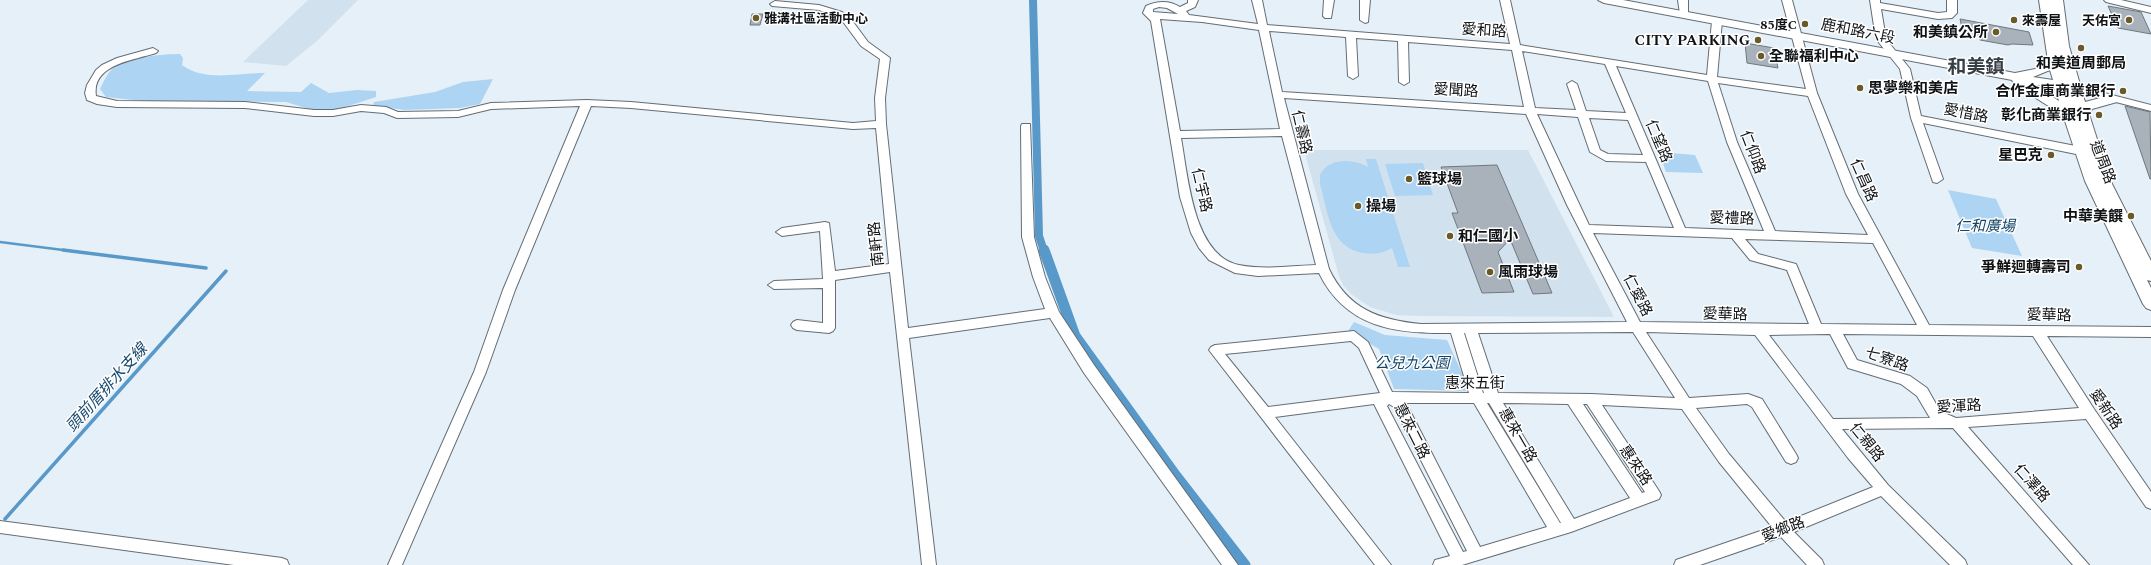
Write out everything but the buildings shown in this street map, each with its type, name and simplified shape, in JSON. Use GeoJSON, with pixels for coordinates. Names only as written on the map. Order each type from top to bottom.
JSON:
{"type":"FeatureCollection","features":[{"type":"Feature","properties":{"kind":"main road","name":"鹿和路六段"},"geometry":{"type":"LineString","coordinates":[[1604,0],[1623,2],[2067,87]]}},
{"type":"Feature","properties":{"kind":"main road","name":"道周路"},"geometry":{"type":"LineString","coordinates":[[2045,0],[2054,63],[2067,87],[2076,115],[2103,180],[2151,276]]}},
{"type":"Feature","properties":{"kind":"main road","name":"道周路"},"geometry":{"type":"LineString","coordinates":[[2057,0],[2067,87]]}},
{"type":"Feature","properties":{"kind":"main road"},"geometry":{"type":"LineString","coordinates":[[2011,76],[2038,72],[2054,63]]}},
{"type":"Feature","properties":{"kind":"main road"},"geometry":{"type":"LineString","coordinates":[[2011,76],[2055,104],[2076,115],[2087,106],[2112,99]]}},
{"type":"Feature","properties":{"kind":"main road","name":"道周路"},"geometry":{"type":"LineString","coordinates":[[2076,115],[2081,151],[2092,181],[2151,304]]}},
{"type":"Feature","properties":{"kind":"street","name":"南軒路"},"geometry":{"type":"LineString","coordinates":[[783,0],[775,4],[784,6],[812,7],[833,11],[847,20],[861,42],[884,58],[880,98],[881,124],[902,334],[928,565]]}},
{"type":"Feature","properties":{"kind":"street"},"geometry":{"type":"LineString","coordinates":[[1183,14],[1192,5],[1193,0]]}},
{"type":"Feature","properties":{"kind":"street","name":"仁壽路"},"geometry":{"type":"LineString","coordinates":[[1257,0],[1286,132],[1323,269]]}},
{"type":"Feature","properties":{"kind":"street"},"geometry":{"type":"LineString","coordinates":[[1328,16],[1329,0]]}},
{"type":"Feature","properties":{"kind":"street"},"geometry":{"type":"LineString","coordinates":[[1365,20],[1366,0]]}},
{"type":"Feature","properties":{"kind":"street","name":"仁愛路"},"geometry":{"type":"LineString","coordinates":[[1505,0],[1530,110],[1573,204],[1636,327],[1686,404],[1724,458],[1784,530],[1817,565]]}},
{"type":"Feature","properties":{"kind":"street"},"geometry":{"type":"LineString","coordinates":[[1684,0],[1685,14]]}},
{"type":"Feature","properties":{"kind":"street","name":"仁昌路"},"geometry":{"type":"LineString","coordinates":[[1786,0],[1812,93],[1852,194],[1925,329]]}},
{"type":"Feature","properties":{"kind":"street"},"geometry":{"type":"LineString","coordinates":[[1936,180],[1916,118],[1905,69],[1881,39],[1876,3],[1938,16],[1949,16],[1952,13],[1952,0]]}},
{"type":"Feature","properties":{"kind":"street"},"geometry":{"type":"LineString","coordinates":[[2109,0],[2151,10]]}},
{"type":"Feature","properties":{"kind":"street","name":"愛和路"},"geometry":{"type":"LineString","coordinates":[[1151,15],[1183,14],[1264,28],[1540,50],[1712,79],[1812,93]]}},
{"type":"Feature","properties":{"kind":"street","name":"仁宇路"},"geometry":{"type":"LineString","coordinates":[[1151,15],[1156,20],[1156,28],[1186,197],[1197,233],[1213,257],[1226,265],[1246,270],[1277,272],[1323,269]]}},
{"type":"Feature","properties":{"kind":"street"},"geometry":{"type":"LineString","coordinates":[[1712,79],[1717,21]]}},
{"type":"Feature","properties":{"kind":"street"},"geometry":{"type":"LineString","coordinates":[[1351,35],[1353,76]]}},
{"type":"Feature","properties":{"kind":"street"},"geometry":{"type":"LineString","coordinates":[[1403,39],[1404,82]]}},
{"type":"Feature","properties":{"kind":"street"},"geometry":{"type":"LineString","coordinates":[[153,51],[138,57],[109,63],[98,74],[90,89],[91,98],[97,101],[117,104],[245,106],[314,113],[333,113],[361,108],[386,110],[397,115],[458,114],[491,106],[588,103],[853,126],[881,124]]}},
{"type":"Feature","properties":{"kind":"street","name":"仁望路"},"geometry":{"type":"LineString","coordinates":[[1609,62],[1681,232]]}},
{"type":"Feature","properties":{"kind":"street","name":"仁仰路"},"geometry":{"type":"LineString","coordinates":[[1712,79],[1732,142],[1771,235]]}},
{"type":"Feature","properties":{"kind":"street"},"geometry":{"type":"LineString","coordinates":[[1572,84],[1595,152],[1599,154],[1650,159]]}},
{"type":"Feature","properties":{"kind":"street","name":"鹿和路六段"},"geometry":{"type":"LineString","coordinates":[[2067,87],[2151,108]]}},
{"type":"Feature","properties":{"kind":"street","name":"愛聞路"},"geometry":{"type":"LineString","coordinates":[[1279,95],[1632,117]]}},
{"type":"Feature","properties":{"kind":"street"},"geometry":{"type":"LineString","coordinates":[[395,565],[480,372],[509,290],[588,103]]}},
{"type":"Feature","properties":{"kind":"street","name":"愛惜路"},"geometry":{"type":"LineString","coordinates":[[1916,118],[2081,151]]}},
{"type":"Feature","properties":{"kind":"street"},"geometry":{"type":"LineString","coordinates":[[1026,126],[1028,238],[1038,277],[1053,313],[1089,369],[1231,565]]}},
{"type":"Feature","properties":{"kind":"street"},"geometry":{"type":"LineString","coordinates":[[1175,135],[1286,132]]}},
{"type":"Feature","properties":{"kind":"street"},"geometry":{"type":"LineString","coordinates":[[782,232],[825,226],[829,328],[797,324]]}},
{"type":"Feature","properties":{"kind":"street","name":"愛禮路"},"geometry":{"type":"LineString","coordinates":[[1587,229],[1876,238]]}},
{"type":"Feature","properties":{"kind":"street"},"geometry":{"type":"LineString","coordinates":[[1735,234],[1754,257],[1792,267],[1817,329]]}},
{"type":"Feature","properties":{"kind":"street"},"geometry":{"type":"LineString","coordinates":[[774,285],[828,280],[895,267]]}},
{"type":"Feature","properties":{"kind":"street","name":"愛華路"},"geometry":{"type":"LineString","coordinates":[[1323,269],[1328,282],[1342,300],[1371,319],[1396,327],[1409,328],[1463,329],[1636,327],[1758,330],[1925,329],[2151,332]]}},
{"type":"Feature","properties":{"kind":"street"},"geometry":{"type":"LineString","coordinates":[[902,334],[1053,313]]}},
{"type":"Feature","properties":{"kind":"street","name":"惠來一路"},"geometry":{"type":"LineString","coordinates":[[1463,329],[1492,399],[1571,526]]}},
{"type":"Feature","properties":{"kind":"street","name":"惠來一路"},"geometry":{"type":"LineString","coordinates":[[1463,329],[1478,399],[1556,530]]}},
{"type":"Feature","properties":{"kind":"street","name":"仁親路"},"geometry":{"type":"LineString","coordinates":[[1758,330],[1853,454],[1883,489],[1960,565]]}},
{"type":"Feature","properties":{"kind":"street","name":"七寮路"},"geometry":{"type":"LineString","coordinates":[[1834,330],[1853,364],[1905,380],[1922,392],[1935,415],[1956,423]]}},
{"type":"Feature","properties":{"kind":"street","name":"愛新路"},"geometry":{"type":"LineString","coordinates":[[2036,331],[2089,413],[2151,503]]}},
{"type":"Feature","properties":{"kind":"street"},"geometry":{"type":"LineString","coordinates":[[1384,565],[1215,350],[1354,336],[1364,345],[1388,397]]}},
{"type":"Feature","properties":{"kind":"street","name":"惠來五街"},"geometry":{"type":"LineString","coordinates":[[1265,413],[1388,397],[1591,399],[1686,404],[1752,400],[1762,409],[1791,458]]}},
{"type":"Feature","properties":{"kind":"street","name":"惠來二路"},"geometry":{"type":"LineString","coordinates":[[1459,559],[1380,405],[1388,397],[1399,403],[1476,554]]}},
{"type":"Feature","properties":{"kind":"street","name":"惠來路"},"geometry":{"type":"LineString","coordinates":[[1572,399],[1639,500],[1654,495],[1591,399]]}},
{"type":"Feature","properties":{"kind":"street","name":"愛渾路"},"geometry":{"type":"LineString","coordinates":[[1831,424],[1956,423],[2089,413]]}},
{"type":"Feature","properties":{"kind":"street","name":"仁澤路"},"geometry":{"type":"LineString","coordinates":[[1956,423],[2082,565]]}},
{"type":"Feature","properties":{"kind":"street","name":"愛鄉路"},"geometry":{"type":"LineString","coordinates":[[1681,565],[1784,530],[1883,489]]}},
{"type":"Feature","properties":{"kind":"street"},"geometry":{"type":"LineString","coordinates":[[1440,565],[1571,526],[1639,500]]}},
{"type":"Feature","properties":{"kind":"street"},"geometry":{"type":"LineString","coordinates":[[0,527],[282,565]]}},
{"type":"Feature","properties":{"kind":"shaded area"},"geometry":{"type":"Polygon","coordinates":[[[308,0],[358,0],[317,41],[286,66],[243,62],[308,0]]]}},
{"type":"Feature","properties":{"kind":"shaded area","name":"和仁國小"},"geometry":{"type":"Polygon","coordinates":[[[1304,150],[1528,150],[1614,317],[1396,315],[1370,307],[1351,294],[1343,285],[1339,276],[1304,150]]]}},
{"type":"Feature","properties":{"kind":"green space"},"geometry":{"type":"Polygon","coordinates":[[[180,54],[183,58],[182,65],[201,73],[222,75],[265,73],[247,91],[301,92],[311,83],[329,93],[357,90],[376,91],[376,97],[336,110],[309,109],[286,102],[141,101],[106,97],[100,89],[107,75],[118,64],[130,59],[148,56],[180,54]]]}},
{"type":"Feature","properties":{"kind":"green space"},"geometry":{"type":"Polygon","coordinates":[[[493,79],[480,104],[460,108],[404,110],[373,105],[374,102],[435,92],[463,82],[493,79]]]}},
{"type":"Feature","properties":{"kind":"green space"},"geometry":{"type":"Polygon","coordinates":[[[1659,152],[1695,155],[1703,173],[1666,172],[1659,152]]]}},
{"type":"Feature","properties":{"kind":"green space"},"geometry":{"type":"Polygon","coordinates":[[[1366,159],[1376,159],[1410,267],[1398,267],[1392,248],[1374,254],[1363,253],[1352,249],[1343,243],[1337,236],[1332,226],[1320,184],[1320,175],[1324,169],[1335,162],[1349,161],[1368,167],[1366,159]]]}},
{"type":"Feature","properties":{"kind":"green space","name":"籃球場"},"geometry":{"type":"Polygon","coordinates":[[[1423,163],[1433,195],[1395,196],[1385,164],[1423,163]]]}},
{"type":"Feature","properties":{"kind":"green space","name":"仁和廣場"},"geometry":{"type":"Polygon","coordinates":[[[1948,190],[1996,199],[2022,256],[1972,248],[1948,190]]]}},
{"type":"Feature","properties":{"kind":"green space","name":"公兒九公園"},"geometry":{"type":"Polygon","coordinates":[[[1354,322],[1385,335],[1447,340],[1470,391],[1394,389],[1379,349],[1348,331],[1354,322]]]}},
{"type":"Feature","properties":{"kind":"waterway"},"geometry":{"type":"LineString","coordinates":[[1033,0],[1039,236],[1044,251]]}},
{"type":"Feature","properties":{"kind":"waterway","name":"頭前厝排水支線"},"geometry":{"type":"LineString","coordinates":[[0,242],[71,251]]}},
{"type":"Feature","properties":{"kind":"waterway","name":"頭前厝排水支線"},"geometry":{"type":"LineString","coordinates":[[63,250],[206,268]]}},
{"type":"Feature","properties":{"kind":"waterway"},"geometry":{"type":"LineString","coordinates":[[1044,250],[1075,336],[1173,472],[1245,565]]}},
{"type":"Feature","properties":{"kind":"waterway","name":"頭前厝排水支線"},"geometry":{"type":"LineString","coordinates":[[5,519],[226,271]]}},
{"type":"Feature","properties":{"kind":"place","name":"雅溝社區活動中心"},"geometry":{"type":"Point","coordinates":[756,18]}},
{"type":"Feature","properties":{"kind":"place","name":"來壽屋"},"geometry":{"type":"Point","coordinates":[2014,20]}},
{"type":"Feature","properties":{"kind":"place","name":"天佑宮"},"geometry":{"type":"Point","coordinates":[2129,20]}},
{"type":"Feature","properties":{"kind":"place","name":"85度C"},"geometry":{"type":"Point","coordinates":[1805,24]}},
{"type":"Feature","properties":{"kind":"place","name":"和美鎮公所"},"geometry":{"type":"Point","coordinates":[1996,32]}},
{"type":"Feature","properties":{"kind":"place","name":"CITY PARKING"},"geometry":{"type":"Point","coordinates":[1758,40]}},
{"type":"Feature","properties":{"kind":"place","name":"和美道周郵局"},"geometry":{"type":"Point","coordinates":[2081,48]}},
{"type":"Feature","properties":{"kind":"place","name":"全聯福利中心"},"geometry":{"type":"Point","coordinates":[1761,56]}},
{"type":"Feature","properties":{"kind":"place","name":"思夢樂和美店"},"geometry":{"type":"Point","coordinates":[1860,88]}},
{"type":"Feature","properties":{"kind":"place","name":"合作金庫商業銀行"},"geometry":{"type":"Point","coordinates":[2123,91]}},
{"type":"Feature","properties":{"kind":"place","name":"彰化商業銀行"},"geometry":{"type":"Point","coordinates":[2099,115]}},
{"type":"Feature","properties":{"kind":"place","name":"星巴克"},"geometry":{"type":"Point","coordinates":[2051,155]}},
{"type":"Feature","properties":{"kind":"place","name":"籃球場"},"geometry":{"type":"Point","coordinates":[1409,179]}},
{"type":"Feature","properties":{"kind":"place","name":"操場"},"geometry":{"type":"Point","coordinates":[1358,206]}},
{"type":"Feature","properties":{"kind":"place","name":"中華美饌"},"geometry":{"type":"Point","coordinates":[2131,216]}},
{"type":"Feature","properties":{"kind":"place","name":"和仁國小"},"geometry":{"type":"Point","coordinates":[1450,236]}},
{"type":"Feature","properties":{"kind":"place","name":"爭鮮迴轉壽司"},"geometry":{"type":"Point","coordinates":[2079,267]}},
{"type":"Feature","properties":{"kind":"place","name":"風雨球場"},"geometry":{"type":"Point","coordinates":[1490,272]}},
{"type":"Feature","properties":{"kind":"district","name":"和美鎮"},"geometry":{"type":"Point","coordinates":[1976,66]}}]}
